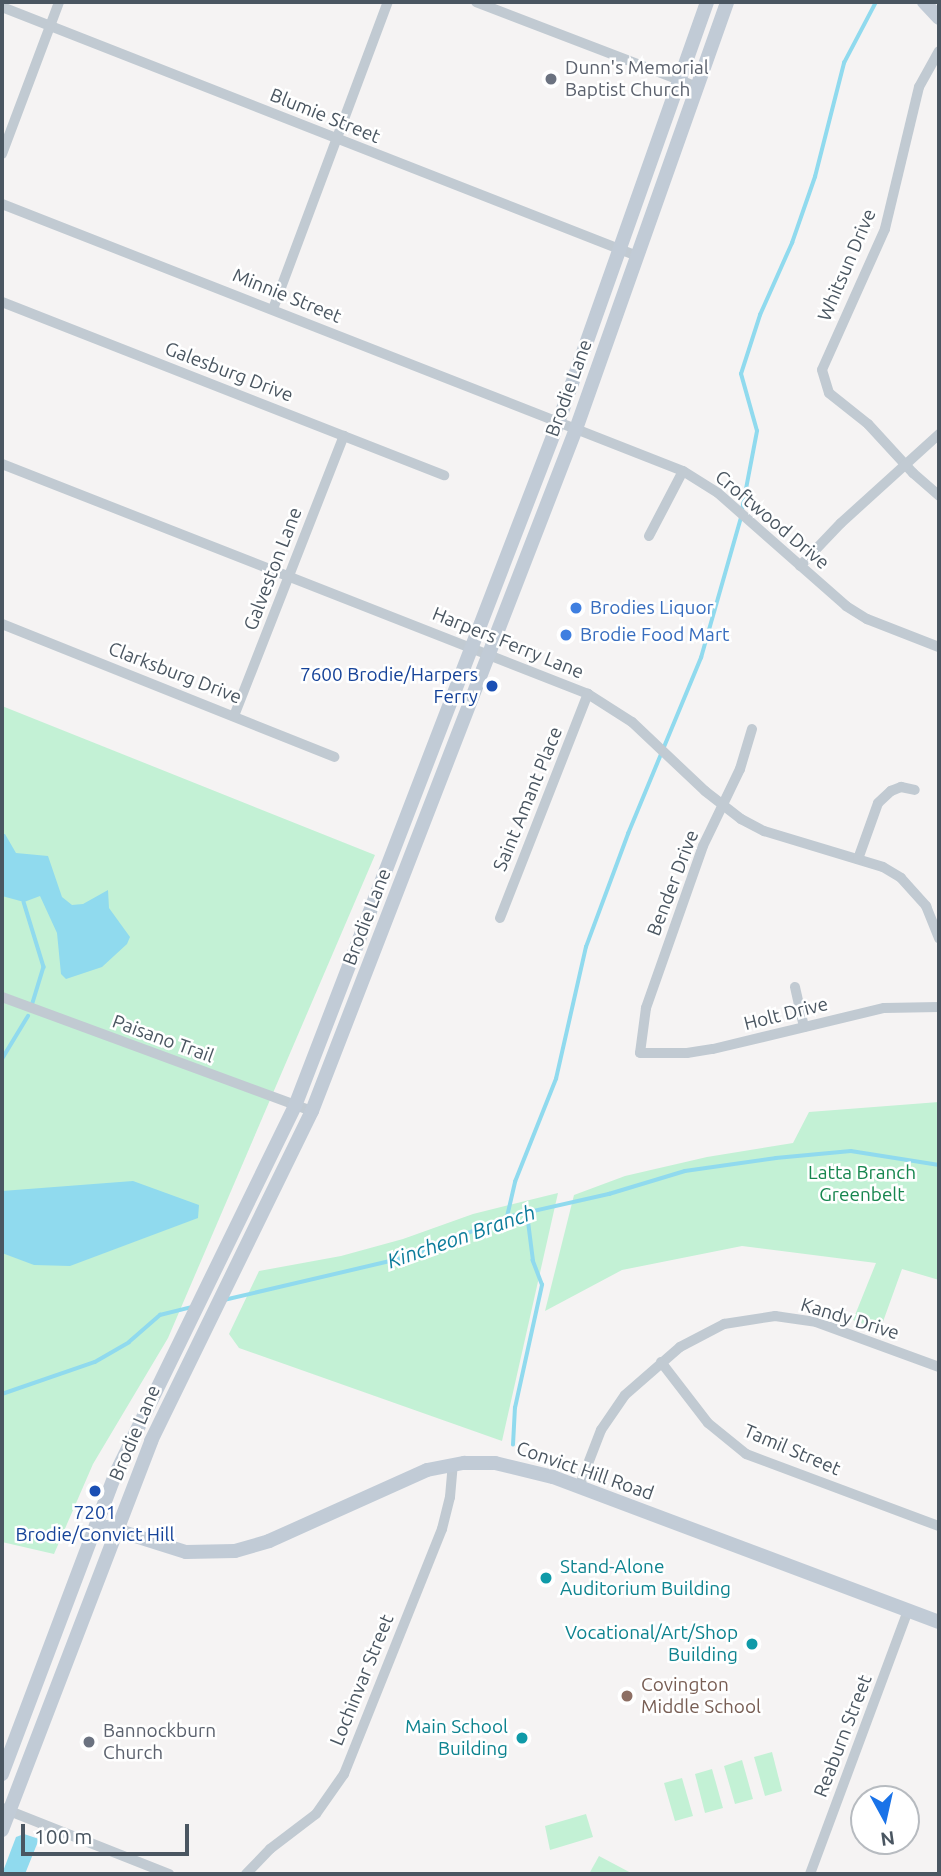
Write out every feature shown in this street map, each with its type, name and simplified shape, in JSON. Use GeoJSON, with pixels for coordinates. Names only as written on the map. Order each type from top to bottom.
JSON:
{"type":"FeatureCollection","features":[{"type":"Feature","properties":{"kind":"main road","name":"Brodie Lane"},"geometry":{"type":"LineString","coordinates":[[2,1774],[118,1468],[217,1271],[295,1106],[558,423],[707,2]]}},
{"type":"Feature","properties":{"kind":"main road","name":"Brodie Lane"},"geometry":{"type":"LineString","coordinates":[[2,1830],[5,1809],[115,1530],[178,1383],[312,1111],[576,429],[727,2]]}},
{"type":"Feature","properties":{"kind":"main road"},"geometry":{"type":"LineString","coordinates":[[924,2],[939,18]]}},
{"type":"Feature","properties":{"kind":"main road","name":"Convict Hill Road"},"geometry":{"type":"LineString","coordinates":[[96,1523],[186,1552],[235,1551],[269,1541],[416,1474],[480,1462],[510,1465],[579,1487],[939,1622]]}},
{"type":"Feature","properties":{"kind":"street"},"geometry":{"type":"LineString","coordinates":[[2,154],[59,2]]}},
{"type":"Feature","properties":{"kind":"street"},"geometry":{"type":"LineString","coordinates":[[273,309],[388,2]]}},
{"type":"Feature","properties":{"kind":"street"},"geometry":{"type":"LineString","coordinates":[[476,2],[697,87]]}},
{"type":"Feature","properties":{"kind":"street","name":"Blumie Street"},"geometry":{"type":"LineString","coordinates":[[2,7],[637,256]]}},
{"type":"Feature","properties":{"kind":"street","name":"Whitsun Drive"},"geometry":{"type":"LineString","coordinates":[[939,51],[919,86],[885,229],[822,370],[829,393],[868,424],[939,496]]}},
{"type":"Feature","properties":{"kind":"street","name":"Minnie Street"},"geometry":{"type":"LineString","coordinates":[[2,204],[576,429]]}},
{"type":"Feature","properties":{"kind":"street","name":"Galesburg Drive"},"geometry":{"type":"LineString","coordinates":[[2,302],[444,475]]}},
{"type":"Feature","properties":{"kind":"street","name":"Croftwood Drive"},"geometry":{"type":"LineString","coordinates":[[576,429],[683,471],[755,524],[846,606],[867,619],[939,647]]}},
{"type":"Feature","properties":{"kind":"street"},"geometry":{"type":"LineString","coordinates":[[800,566],[939,434]]}},
{"type":"Feature","properties":{"kind":"street","name":"Galveston Lane"},"geometry":{"type":"LineString","coordinates":[[234,716],[344,436]]}},
{"type":"Feature","properties":{"kind":"street","name":"Harpers Ferry Lane"},"geometry":{"type":"LineString","coordinates":[[2,464],[588,694],[614,709],[650,738],[724,806],[764,831],[883,867],[901,878],[916,891],[933,918],[939,939]]}},
{"type":"Feature","properties":{"kind":"street"},"geometry":{"type":"LineString","coordinates":[[649,536],[683,471]]}},
{"type":"Feature","properties":{"kind":"street","name":"Clarksburg Drive"},"geometry":{"type":"LineString","coordinates":[[2,624],[334,757]]}},
{"type":"Feature","properties":{"kind":"street","name":"Saint Amant Place"},"geometry":{"type":"LineString","coordinates":[[500,918],[588,694]]}},
{"type":"Feature","properties":{"kind":"street","name":"Bender Drive"},"geometry":{"type":"LineString","coordinates":[[640,1053],[646,1008],[703,846],[740,769],[752,729]]}},
{"type":"Feature","properties":{"kind":"street"},"geometry":{"type":"LineString","coordinates":[[858,859],[878,803],[891,791],[901,787],[915,790]]}},
{"type":"Feature","properties":{"kind":"street"},"geometry":{"type":"LineString","coordinates":[[795,986],[804,1027]]}},
{"type":"Feature","properties":{"kind":"street","name":"Paisano Trail"},"geometry":{"type":"LineString","coordinates":[[2,998],[312,1111]]}},
{"type":"Feature","properties":{"kind":"street","name":"Holt Drive"},"geometry":{"type":"LineString","coordinates":[[640,1053],[687,1053],[884,1009],[939,1007]]}},
{"type":"Feature","properties":{"kind":"street","name":"Kandy Drive"},"geometry":{"type":"LineString","coordinates":[[579,1487],[601,1430],[632,1387],[699,1335],[724,1324],[775,1316],[841,1330],[939,1367]]}},
{"type":"Feature","properties":{"kind":"street","name":"Tamil Street"},"geometry":{"type":"LineString","coordinates":[[661,1362],[708,1423],[746,1454],[939,1527]]}},
{"type":"Feature","properties":{"kind":"street","name":"Lochinvar Street"},"geometry":{"type":"LineString","coordinates":[[246,1874],[270,1849],[316,1814],[344,1774],[442,1529],[450,1497],[453,1465]]}},
{"type":"Feature","properties":{"kind":"street","name":"Reaburn Street"},"geometry":{"type":"LineString","coordinates":[[810,1874],[908,1611]]}},
{"type":"Feature","properties":{"kind":"street"},"geometry":{"type":"LineString","coordinates":[[5,1809],[169,1874]]}},
{"type":"Feature","properties":{"kind":"green space"},"geometry":{"type":"Polygon","coordinates":[[[2,706],[375,855],[168,1338],[93,1464],[54,1554],[2,1542],[2,706]]]}},
{"type":"Feature","properties":{"kind":"green space","name":"Latta Branch Greenbelt"},"geometry":{"type":"Polygon","coordinates":[[[939,1102],[939,1280],[902,1269],[880,1330],[853,1320],[876,1263],[742,1246],[622,1270],[545,1311],[574,1195],[625,1176],[707,1157],[793,1143],[809,1112],[939,1102]]]}},
{"type":"Feature","properties":{"kind":"green space"},"geometry":{"type":"Polygon","coordinates":[[[558,1193],[502,1441],[239,1348],[229,1334],[259,1271],[341,1256],[403,1239],[473,1214],[558,1193]]]}},
{"type":"Feature","properties":{"kind":"green space"},"geometry":{"type":"Polygon","coordinates":[[[772,1752],[782,1791],[765,1796],[754,1757],[772,1752]]]}},
{"type":"Feature","properties":{"kind":"green space"},"geometry":{"type":"Polygon","coordinates":[[[742,1760],[753,1799],[735,1804],[724,1766],[742,1760]]]}},
{"type":"Feature","properties":{"kind":"green space"},"geometry":{"type":"Polygon","coordinates":[[[712,1769],[723,1808],[705,1813],[695,1774],[712,1769]]]}},
{"type":"Feature","properties":{"kind":"green space"},"geometry":{"type":"Polygon","coordinates":[[[682,1778],[693,1816],[675,1821],[664,1783],[682,1778]]]}},
{"type":"Feature","properties":{"kind":"green space"},"geometry":{"type":"Polygon","coordinates":[[[586,1814],[593,1837],[550,1850],[545,1826],[586,1814]]]}},
{"type":"Feature","properties":{"kind":"green space"},"geometry":{"type":"Polygon","coordinates":[[[599,1856],[633,1874],[589,1874],[599,1856]]]}},
{"type":"Feature","properties":{"kind":"water"},"geometry":{"type":"Polygon","coordinates":[[[2,834],[5,834],[16,853],[48,856],[62,897],[72,905],[83,904],[108,890],[109,908],[130,937],[127,944],[102,967],[66,979],[61,974],[57,933],[40,896],[24,902],[2,896],[2,834]]]}},
{"type":"Feature","properties":{"kind":"water"},"geometry":{"type":"Polygon","coordinates":[[[133,1181],[199,1205],[198,1218],[70,1266],[34,1265],[2,1253],[2,1191],[133,1181]]]}},
{"type":"Feature","properties":{"kind":"water"},"geometry":{"type":"Polygon","coordinates":[[[24,1834],[39,1839],[25,1874],[2,1874],[16,1837],[24,1834]]]}},
{"type":"Feature","properties":{"kind":"waterway"},"geometry":{"type":"LineString","coordinates":[[742,510],[757,431],[741,374],[760,315],[792,243],[815,177],[844,63],[876,2]]}},
{"type":"Feature","properties":{"kind":"waterway"},"geometry":{"type":"LineString","coordinates":[[507,1217],[515,1182],[556,1079],[586,947],[628,834],[701,658],[741,518]]}},
{"type":"Feature","properties":{"kind":"waterway"},"geometry":{"type":"LineString","coordinates":[[24,902],[44,967],[33,1003]]}},
{"type":"Feature","properties":{"kind":"waterway"},"geometry":{"type":"LineString","coordinates":[[2,1059],[28,1016]]}},
{"type":"Feature","properties":{"kind":"waterway","name":"Kincheon Branch"},"geometry":{"type":"LineString","coordinates":[[224,1300],[412,1256],[507,1217],[609,1194],[685,1171],[851,1151],[939,1165]]}},
{"type":"Feature","properties":{"kind":"waterway"},"geometry":{"type":"LineString","coordinates":[[513,1445],[515,1408],[542,1285],[533,1261],[527,1214]]}},
{"type":"Feature","properties":{"kind":"waterway","name":"Kincheon Branch"},"geometry":{"type":"LineString","coordinates":[[2,1394],[95,1362],[129,1342],[160,1315],[192,1307]]}},
{"type":"Feature","properties":{"kind":"place","name":"Dunn's Memorial Baptist Church"},"geometry":{"type":"Point","coordinates":[551,79]}},
{"type":"Feature","properties":{"kind":"place","name":"Brodies Liquor"},"geometry":{"type":"Point","coordinates":[576,608]}},
{"type":"Feature","properties":{"kind":"place","name":"Brodie Food Mart"},"geometry":{"type":"Point","coordinates":[566,635]}},
{"type":"Feature","properties":{"kind":"place","name":"7600 Brodie/Harpers Ferry"},"geometry":{"type":"Point","coordinates":[492,686]}},
{"type":"Feature","properties":{"kind":"place","name":"7201 Brodie/Convict Hill"},"geometry":{"type":"Point","coordinates":[95,1491]}},
{"type":"Feature","properties":{"kind":"place","name":"Stand-Alone Auditorium Building"},"geometry":{"type":"Point","coordinates":[546,1578]}},
{"type":"Feature","properties":{"kind":"place","name":"Vocational/Art/Shop Building"},"geometry":{"type":"Point","coordinates":[752,1644]}},
{"type":"Feature","properties":{"kind":"place","name":"Covington Middle School"},"geometry":{"type":"Point","coordinates":[627,1696]}},
{"type":"Feature","properties":{"kind":"place","name":"Main School Building"},"geometry":{"type":"Point","coordinates":[522,1738]}},
{"type":"Feature","properties":{"kind":"place","name":"Bannockburn Church"},"geometry":{"type":"Point","coordinates":[89,1742]}}]}
